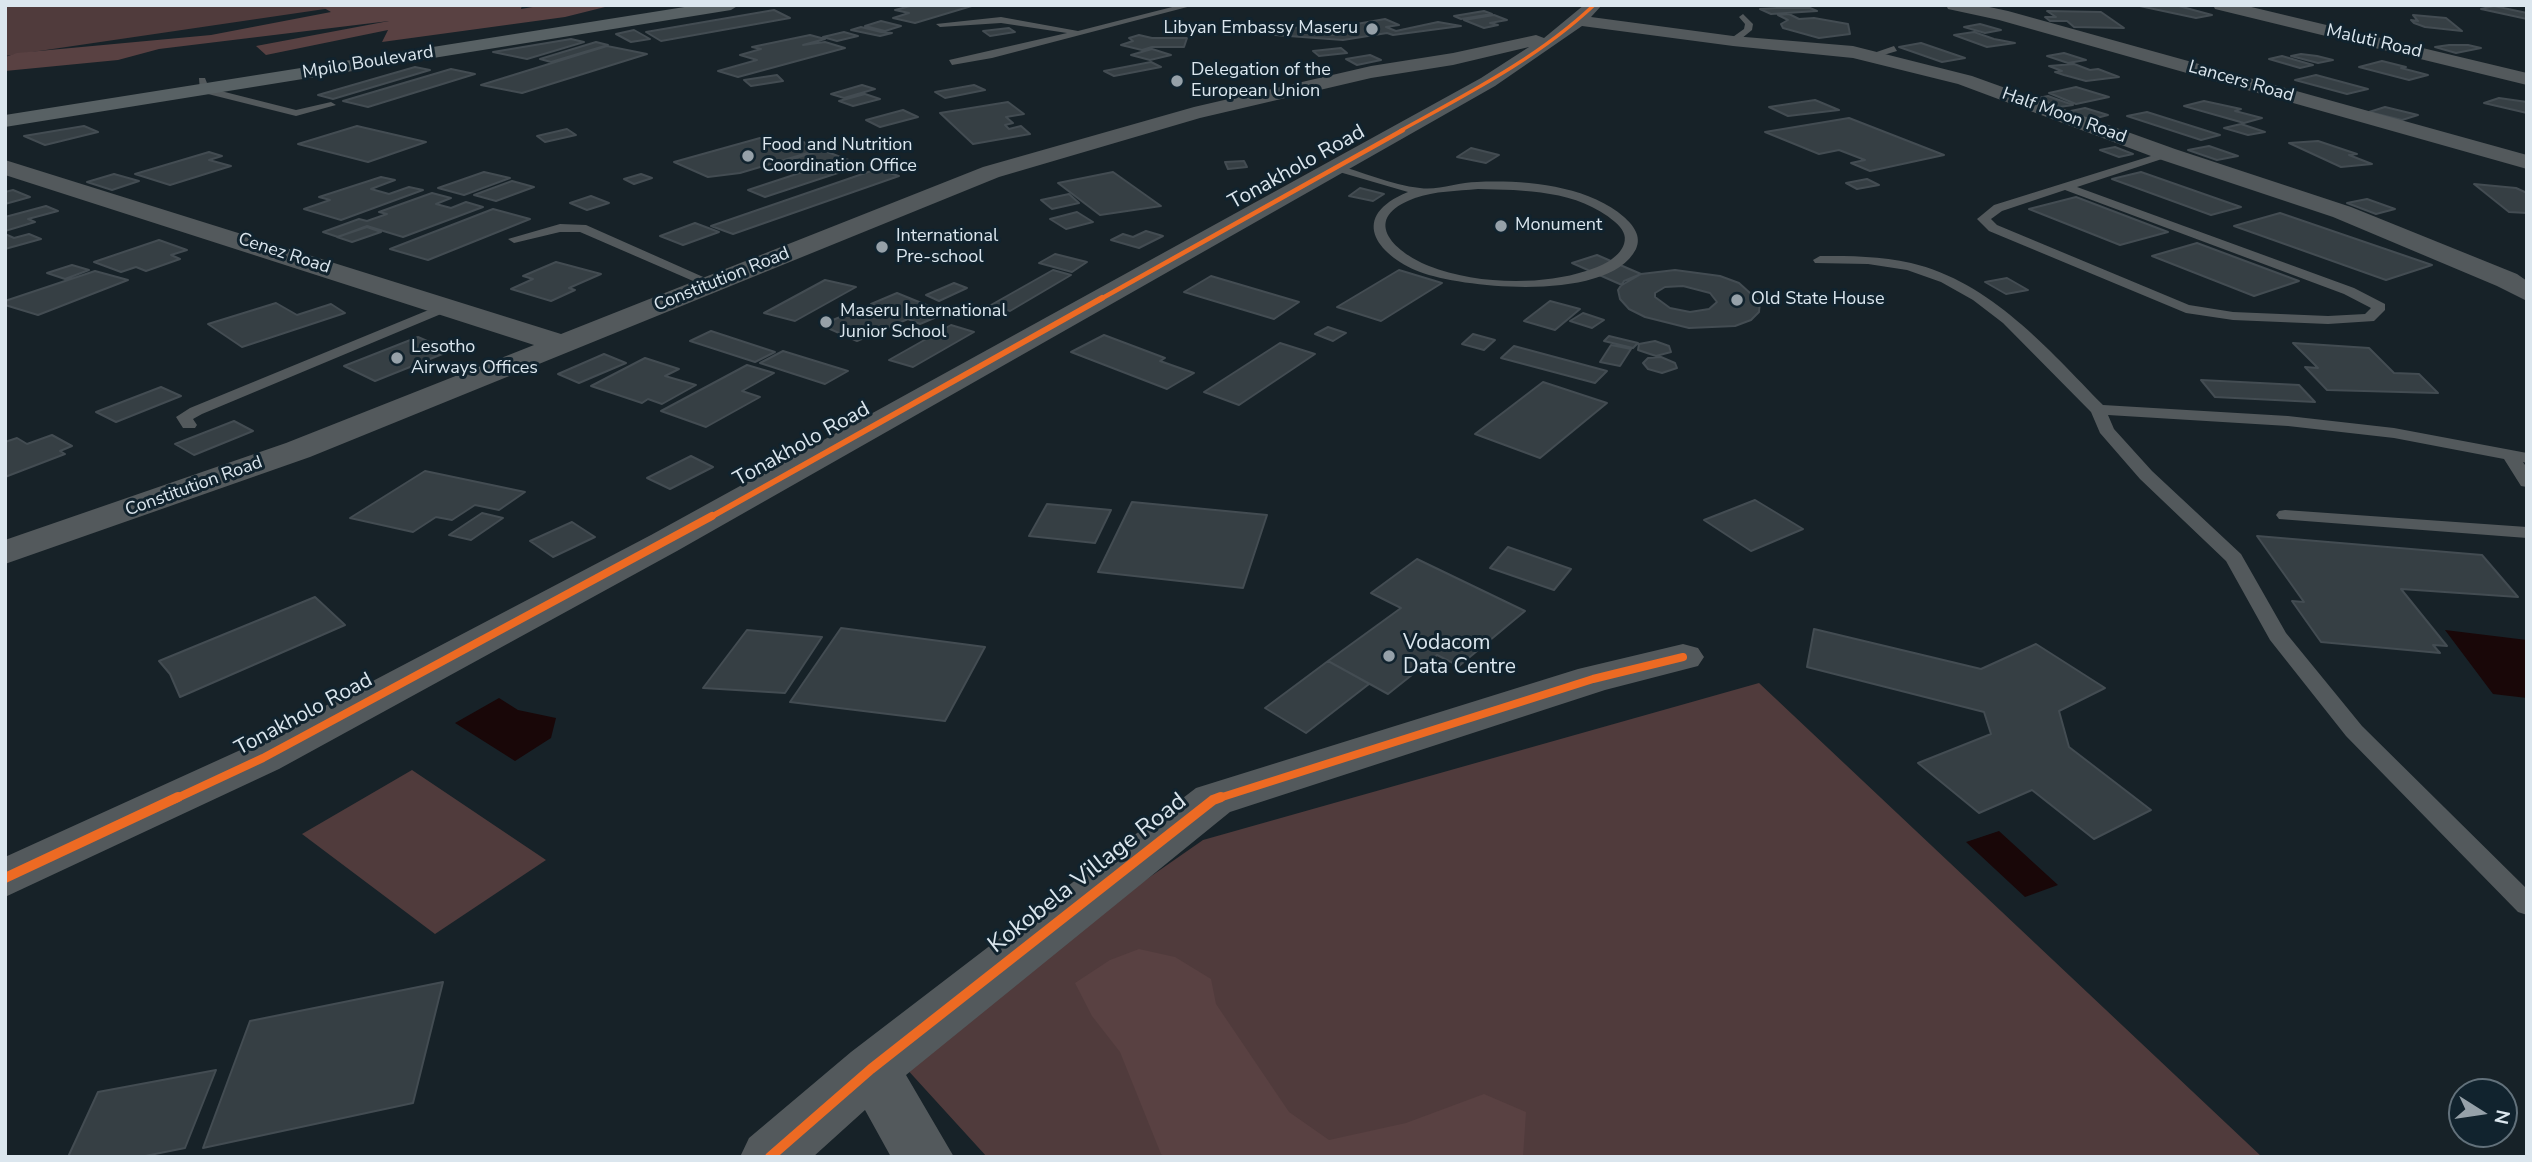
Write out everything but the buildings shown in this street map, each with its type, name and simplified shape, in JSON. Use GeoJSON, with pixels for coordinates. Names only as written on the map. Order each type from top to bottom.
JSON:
{"type":"FeatureCollection","features":[{"type":"Feature","properties":{"kind":"highway","name":"Mpilo Boulevard"},"geometry":{"type":"LineString","coordinates":[[5,121],[671,5]]}},
{"type":"Feature","properties":{"kind":"highway","name":"Mpilo Boulevard"},"geometry":{"type":"LineString","coordinates":[[5,111],[203,85],[731,5]]}},
{"type":"Feature","properties":{"kind":"street","name":"Lancers Road"},"geometry":{"type":"LineString","coordinates":[[1954,5],[2002,15],[2527,162]]}},
{"type":"Feature","properties":{"kind":"street","name":"Maluti Road"},"geometry":{"type":"LineString","coordinates":[[2221,5],[2527,79]]}},
{"type":"Feature","properties":{"kind":"street","name":"Half Moon Road"},"geometry":{"type":"LineString","coordinates":[[1578,20],[1870,56],[1965,80],[2167,154],[2410,238],[2507,279],[2527,293]]}},
{"type":"Feature","properties":{"kind":"street","name":"Constitution Road"},"geometry":{"type":"LineString","coordinates":[[5,553],[298,450],[1004,169],[1194,113],[1371,72],[1453,59],[1578,20]]}},
{"type":"Feature","properties":{"kind":"street","name":"Tonakholo Road"},"geometry":{"type":"LineString","coordinates":[[5,878],[275,751],[664,543],[1514,65],[1578,20]]}},
{"type":"Feature","properties":{"kind":"street","name":"Constitution Road"},"geometry":{"type":"LineString","coordinates":[[1453,59],[1514,65]]}},
{"type":"Feature","properties":{"kind":"street","name":"Cenez Road"},"geometry":{"type":"LineString","coordinates":[[5,167],[562,344]]}},
{"type":"Feature","properties":{"kind":"street","name":"Kokobela Village Road"},"geometry":{"type":"LineString","coordinates":[[770,1157],[872,1069],[1213,800],[1593,679],[1683,657]]}},
{"type":"Feature","properties":{"kind":"street"},"geometry":{"type":"LineString","coordinates":[[872,1069],[924,1157]]}},
{"type":"Feature","properties":{"kind":"lane"},"geometry":{"type":"LineString","coordinates":[[952,62],[1191,5]]}},
{"type":"Feature","properties":{"kind":"lane"},"geometry":{"type":"LineString","coordinates":[[1733,41],[1748,30],[1749,24],[1743,17]]}},
{"type":"Feature","properties":{"kind":"lane"},"geometry":{"type":"LineString","coordinates":[[940,24],[1001,20],[1080,33]]}},
{"type":"Feature","properties":{"kind":"lane"},"geometry":{"type":"LineString","coordinates":[[1870,56],[1894,49]]}},
{"type":"Feature","properties":{"kind":"lane"},"geometry":{"type":"LineString","coordinates":[[203,85],[296,113],[331,105]]}},
{"type":"Feature","properties":{"kind":"lane"},"geometry":{"type":"LineString","coordinates":[[2064,186],[2349,291],[2380,307],[2369,318],[2328,320],[2233,316],[2186,309],[1993,228],[1983,219],[1998,208],[2064,186],[2167,154]]}},
{"type":"Feature","properties":{"kind":"lane"},"geometry":{"type":"LineString","coordinates":[[1333,167],[1423,193],[1488,185],[1567,195],[1612,214],[1626,226],[1632,238],[1630,251],[1618,263],[1598,272],[1567,280],[1491,282],[1421,267],[1396,254],[1381,240],[1378,226],[1384,213],[1399,201],[1423,193]]}},
{"type":"Feature","properties":{"kind":"lane"},"geometry":{"type":"LineString","coordinates":[[514,239],[560,228],[582,228],[712,284]]}},
{"type":"Feature","properties":{"kind":"lane"},"geometry":{"type":"LineString","coordinates":[[1820,260],[1850,258],[1917,267],[1948,278],[1996,308],[2098,410],[2106,430],[2146,475],[2234,558],[2277,636],[2354,731],[2527,905]]}},
{"type":"Feature","properties":{"kind":"lane"},"geometry":{"type":"LineString","coordinates":[[189,425],[184,417],[196,411],[448,306]]}},
{"type":"Feature","properties":{"kind":"lane"},"geometry":{"type":"LineString","coordinates":[[2098,410],[2288,421],[2393,433],[2518,456],[2527,482]]}},
{"type":"Feature","properties":{"kind":"lane"},"geometry":{"type":"LineString","coordinates":[[2285,516],[2527,533]]}},
{"type":"Feature","properties":{"kind":"shaded area"},"geometry":{"type":"Polygon","coordinates":[[[5,5],[352,5],[5,56],[5,5]]]}},
{"type":"Feature","properties":{"kind":"shaded area"},"geometry":{"type":"Polygon","coordinates":[[[319,5],[522,5],[521,9],[544,5],[613,5],[565,17],[382,42],[388,30],[266,55],[256,46],[389,21],[159,49],[118,60],[5,71],[5,57],[17,53],[211,35],[331,12],[319,5]]]}},
{"type":"Feature","properties":{"kind":"shaded area"},"geometry":{"type":"Polygon","coordinates":[[[2445,630],[2527,640],[2527,698],[2493,694],[2445,630]]]}},
{"type":"Feature","properties":{"kind":"shaded area"},"geometry":{"type":"Polygon","coordinates":[[[1759,683],[2262,1157],[987,1157],[894,1055],[1203,840],[1759,683]]]}},
{"type":"Feature","properties":{"kind":"shaded area"},"geometry":{"type":"Polygon","coordinates":[[[499,698],[518,710],[556,718],[551,738],[515,761],[455,723],[499,698]]]}},
{"type":"Feature","properties":{"kind":"shaded area"},"geometry":{"type":"Polygon","coordinates":[[[412,770],[546,860],[435,934],[302,834],[412,770]]]}},
{"type":"Feature","properties":{"kind":"shaded area"},"geometry":{"type":"Polygon","coordinates":[[[1999,831],[2058,885],[2025,897],[1966,842],[1999,831]]]}},
{"type":"Feature","properties":{"kind":"shaded area"},"geometry":{"type":"Polygon","coordinates":[[[1139,949],[1175,957],[1211,979],[1216,1004],[1289,1112],[1329,1140],[1406,1123],[1484,1094],[1526,1112],[1523,1157],[1166,1157],[1161,1154],[1120,1052],[1092,1016],[1075,983],[1110,960],[1139,949]]]}},
{"type":"Feature","properties":{"kind":"cycle path"},"geometry":{"type":"LineString","coordinates":[[5,878],[263,758],[664,543],[1488,82],[1568,30],[1594,5]]}},
{"type":"Feature","properties":{"kind":"cycle path"},"geometry":{"type":"LineString","coordinates":[[770,1157],[871,1069],[1213,800],[1593,679],[1683,657]]}},
{"type":"Feature","properties":{"kind":"place","name":"Libyan Embassy Maseru"},"geometry":{"type":"Point","coordinates":[1372,29]}},
{"type":"Feature","properties":{"kind":"place","name":"Delegation of the European Union"},"geometry":{"type":"Point","coordinates":[1177,81]}},
{"type":"Feature","properties":{"kind":"place","name":"Food and Nutrition Coordination Office"},"geometry":{"type":"Point","coordinates":[748,156]}},
{"type":"Feature","properties":{"kind":"place","name":"Monument"},"geometry":{"type":"Point","coordinates":[1501,226]}},
{"type":"Feature","properties":{"kind":"place","name":"International Pre-school"},"geometry":{"type":"Point","coordinates":[882,247]}},
{"type":"Feature","properties":{"kind":"place","name":"Old State House"},"geometry":{"type":"Point","coordinates":[1737,300]}},
{"type":"Feature","properties":{"kind":"place","name":"Maseru International Junior School"},"geometry":{"type":"Point","coordinates":[826,322]}},
{"type":"Feature","properties":{"kind":"place","name":"Lesotho Airways Offices"},"geometry":{"type":"Point","coordinates":[397,358]}},
{"type":"Feature","properties":{"kind":"place","name":"Vodacom Data Centre"},"geometry":{"type":"Point","coordinates":[1389,656]}}]}
